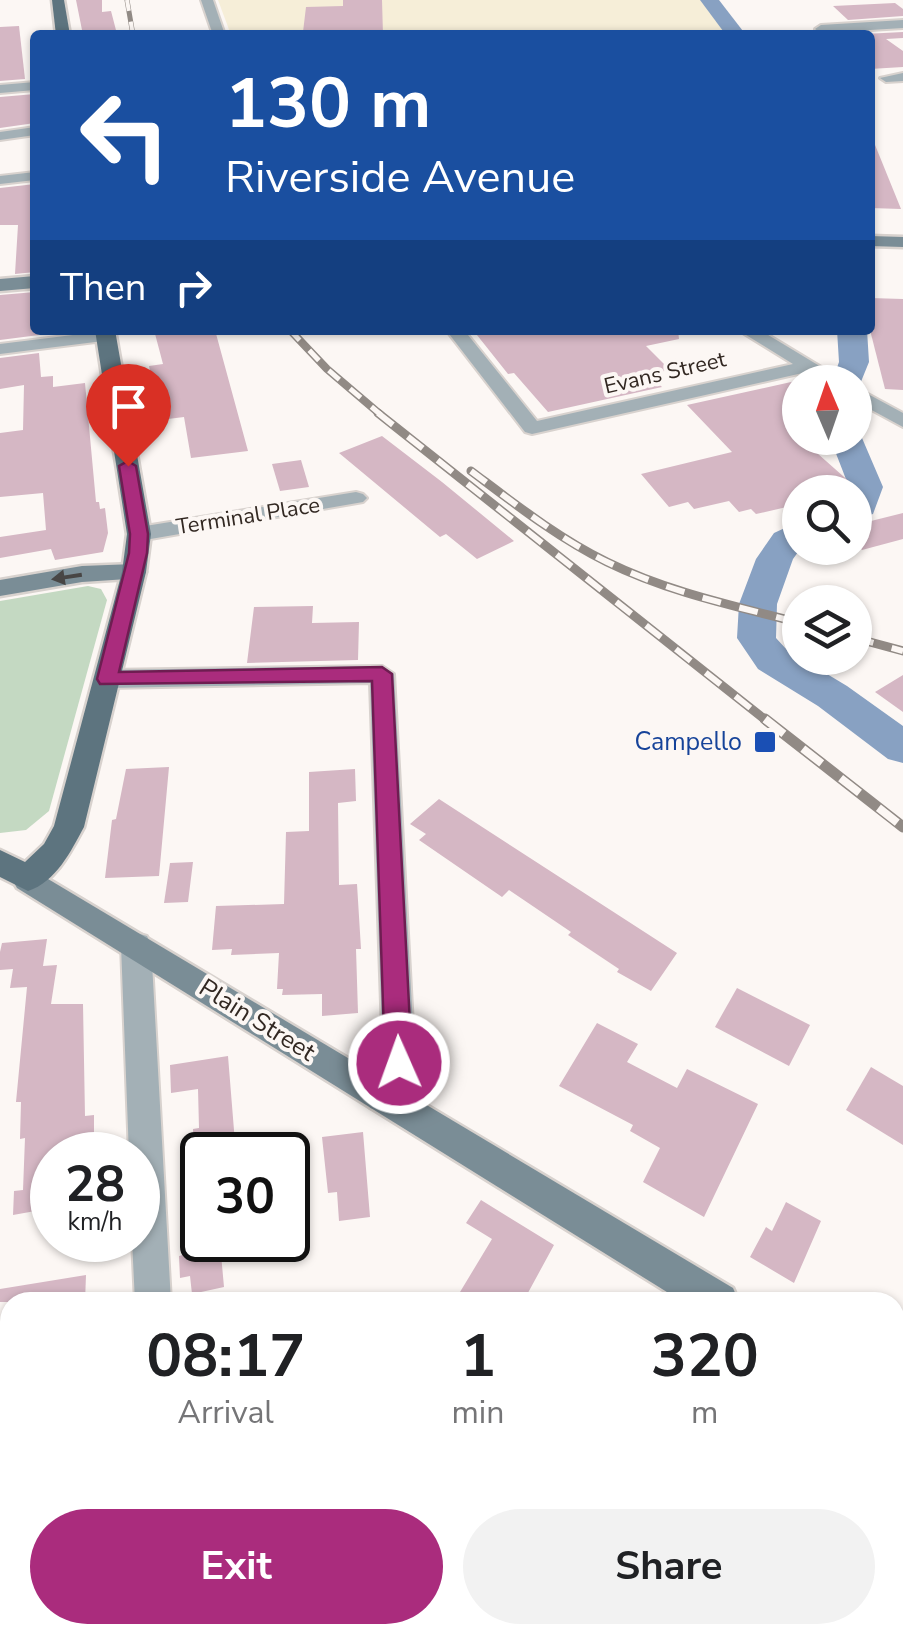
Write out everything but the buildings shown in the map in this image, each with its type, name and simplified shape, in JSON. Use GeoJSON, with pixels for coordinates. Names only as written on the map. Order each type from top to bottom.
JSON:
{"type":"FeatureCollection","features":[{"type":"Feature","properties":{"kind":"main road"},"geometry":{"type":"LineString","coordinates":[[58,0],[61,30]]}},
{"type":"Feature","properties":{"kind":"main road"},"geometry":{"type":"LineString","coordinates":[[875,241],[903,242]]}},
{"type":"Feature","properties":{"kind":"main road"},"geometry":{"type":"LineString","coordinates":[[0,286],[30,283]]}},
{"type":"Feature","properties":{"kind":"main road"},"geometry":{"type":"LineString","coordinates":[[14,870],[54,852],[69,828],[134,572],[139,534],[105,335]]}},
{"type":"Feature","properties":{"kind":"main road"},"geometry":{"type":"LineString","coordinates":[[0,588],[82,574],[134,572]]}},
{"type":"Feature","properties":{"kind":"main road","name":"Plain Street"},"geometry":{"type":"LineString","coordinates":[[14,870],[703,1292]]}},
{"type":"Feature","properties":{"kind":"street"},"geometry":{"type":"LineString","coordinates":[[207,0],[217,30]]}},
{"type":"Feature","properties":{"kind":"street"},"geometry":{"type":"LineString","coordinates":[[821,29],[903,24]]}},
{"type":"Feature","properties":{"kind":"street"},"geometry":{"type":"LineString","coordinates":[[886,78],[903,77]]}},
{"type":"Feature","properties":{"kind":"street"},"geometry":{"type":"LineString","coordinates":[[0,89],[30,86]]}},
{"type":"Feature","properties":{"kind":"street"},"geometry":{"type":"LineString","coordinates":[[0,136],[30,133]]}},
{"type":"Feature","properties":{"kind":"street"},"geometry":{"type":"LineString","coordinates":[[0,180],[30,177]]}},
{"type":"Feature","properties":{"kind":"street"},"geometry":{"type":"LineString","coordinates":[[0,349],[92,335]]}},
{"type":"Feature","properties":{"kind":"street","name":"Evans Street"},"geometry":{"type":"LineString","coordinates":[[459,335],[532,428],[782,372]]}},
{"type":"Feature","properties":{"kind":"street"},"geometry":{"type":"LineString","coordinates":[[756,335],[807,365]]}},
{"type":"Feature","properties":{"kind":"street"},"geometry":{"type":"LineString","coordinates":[[872,403],[903,421]]}},
{"type":"Feature","properties":{"kind":"street","name":"Terminal Place"},"geometry":{"type":"LineString","coordinates":[[139,534],[356,498]]}},
{"type":"Feature","properties":{"kind":"street"},"geometry":{"type":"LineString","coordinates":[[107,679],[382,674],[399,1063],[382,1097]]}},
{"type":"Feature","properties":{"kind":"street"},"geometry":{"type":"LineString","coordinates":[[136,946],[153,1292]]}},
{"type":"Feature","properties":{"kind":"shaded area"},"geometry":{"type":"Polygon","coordinates":[[[218,0],[704,0],[727,30],[229,30],[218,0]]]}},
{"type":"Feature","properties":{"kind":"green space"},"geometry":{"type":"Polygon","coordinates":[[[88,586],[101,589],[107,600],[49,811],[26,830],[0,833],[0,601],[88,586]]]}},
{"type":"Feature","properties":{"kind":"waterway"},"geometry":{"type":"LineString","coordinates":[[709,0],[732,30]]}},
{"type":"Feature","properties":{"kind":"waterway"},"geometry":{"type":"LineString","coordinates":[[852,335],[853,365]]}},
{"type":"Feature","properties":{"kind":"waterway"},"geometry":{"type":"LineString","coordinates":[[853,455],[861,475]]}},
{"type":"Feature","properties":{"kind":"waterway"},"geometry":{"type":"LineString","coordinates":[[782,546],[758,604],[756,638],[763,650],[772,660],[832,696],[903,748]]}},
{"type":"Feature","properties":{"kind":"railway"},"geometry":{"type":"LineString","coordinates":[[127,0],[132,30]]}},
{"type":"Feature","properties":{"kind":"railway"},"geometry":{"type":"LineString","coordinates":[[295,335],[381,415]]}},
{"type":"Feature","properties":{"kind":"railway"},"geometry":{"type":"LineString","coordinates":[[378,413],[768,722]]}},
{"type":"Feature","properties":{"kind":"railway"},"geometry":{"type":"LineString","coordinates":[[471,471],[554,531],[630,573],[782,618]]}},
{"type":"Feature","properties":{"kind":"railway"},"geometry":{"type":"LineString","coordinates":[[872,643],[903,651]]}},
{"type":"Feature","properties":{"kind":"railway"},"geometry":{"type":"LineString","coordinates":[[765,719],[903,827]]}},
{"type":"Feature","properties":{"kind":"place","name":"Campello"},"geometry":{"type":"Point","coordinates":[765,742]}},
{"type":"Feature","properties":{"kind":"route"},"geometry":{"type":"LineString","coordinates":[[128,466],[139,534],[138,553],[107,679],[382,674],[399,1063]]}}]}
